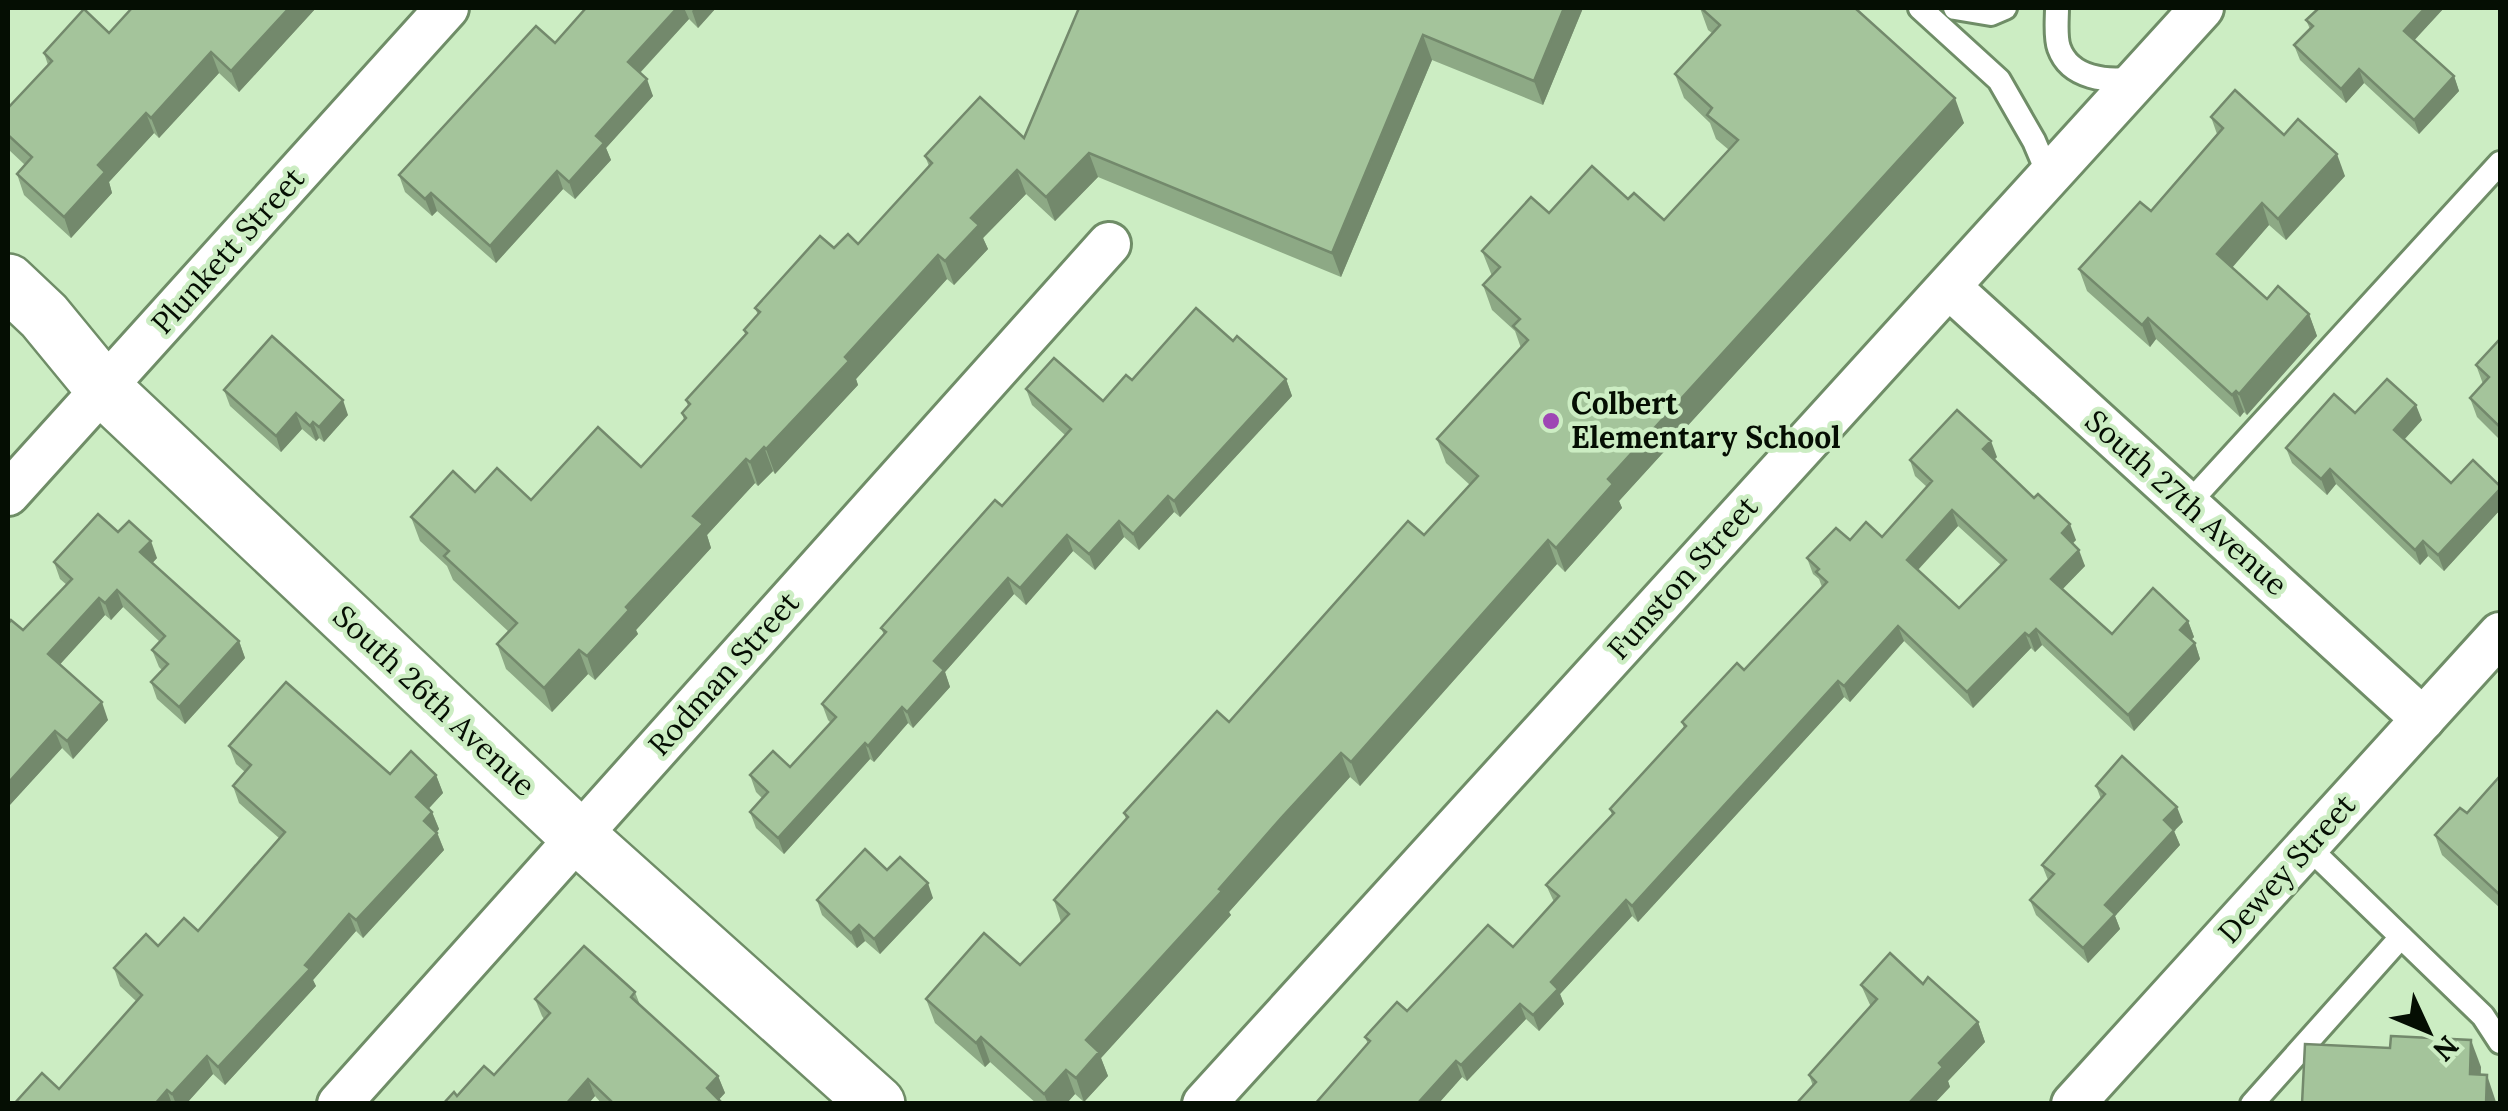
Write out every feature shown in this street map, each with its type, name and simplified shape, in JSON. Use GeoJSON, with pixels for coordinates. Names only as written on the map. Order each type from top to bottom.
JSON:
{"type":"FeatureCollection","features":[{"type":"Feature","properties":{"kind":"street","name":"Plunkett Street"},"geometry":{"type":"LineString","coordinates":[[8,494],[447,8]]}},
{"type":"Feature","properties":{"kind":"street","name":"Funston Street"},"geometry":{"type":"LineString","coordinates":[[1204,1104],[2202,8]]}},
{"type":"Feature","properties":{"kind":"street","name":"Rodman Street"},"geometry":{"type":"LineString","coordinates":[[339,1104],[1109,244]]}},
{"type":"Feature","properties":{"kind":"street","name":"South 26th Avenue"},"geometry":{"type":"LineString","coordinates":[[8,282],[44,316],[104,389],[578,836],[878,1104]]}},
{"type":"Feature","properties":{"kind":"street","name":"South 27th Avenue"},"geometry":{"type":"LineString","coordinates":[[1948,287],[2424,719]]}},
{"type":"Feature","properties":{"kind":"street","name":"Dewey Street"},"geometry":{"type":"LineString","coordinates":[[2073,1104],[2500,634]]}},
{"type":"Feature","properties":{"kind":"lane"},"geometry":{"type":"LineString","coordinates":[[1920,8],[1999,80],[2049,176]]}},
{"type":"Feature","properties":{"kind":"lane"},"geometry":{"type":"LineString","coordinates":[[1955,8],[1991,14],[2005,8]]}},
{"type":"Feature","properties":{"kind":"lane"},"geometry":{"type":"LineString","coordinates":[[2057,8],[2059,48],[2070,62],[2084,74],[2107,82],[2138,78]]}},
{"type":"Feature","properties":{"kind":"lane"},"geometry":{"type":"LineString","coordinates":[[2188,504],[2500,163]]}},
{"type":"Feature","properties":{"kind":"lane"},"geometry":{"type":"LineString","coordinates":[[2307,846],[2483,1016],[2500,1042]]}},
{"type":"Feature","properties":{"kind":"lane"},"geometry":{"type":"LineString","coordinates":[[2252,1104],[2402,938]]}},
{"type":"Feature","properties":{"kind":"building"},"geometry":{"type":"Polygon","coordinates":[[[132,8],[289,8],[231,71],[211,52],[151,118],[146,113],[98,165],[105,172],[64,217],[17,174],[32,157],[8,135],[8,108],[52,61],[44,53],[84,9],[109,33],[132,8]]]}},
{"type":"Feature","properties":{"kind":"building"},"geometry":{"type":"Polygon","coordinates":[[[586,8],[677,8],[628,62],[647,79],[596,136],[604,143],[569,182],[557,171],[490,246],[431,193],[425,199],[399,175],[536,26],[555,43],[586,8]]]}},
{"type":"Feature","properties":{"kind":"building"},"geometry":{"type":"Polygon","coordinates":[[[1079,8],[1564,8],[1534,81],[1423,35],[1332,253],[1089,153],[1046,197],[1017,170],[971,218],[979,225],[945,261],[938,255],[845,357],[849,361],[766,449],[750,462],[746,459],[693,516],[703,524],[626,607],[629,610],[587,656],[579,650],[544,688],[497,644],[517,623],[444,556],[449,551],[411,517],[453,471],[475,492],[497,468],[531,500],[598,427],[641,467],[686,418],[682,413],[690,404],[686,400],[747,333],[744,330],[760,312],[755,308],[820,236],[834,248],[848,234],[858,244],[932,163],[925,156],[980,97],[1024,138],[1079,8]]]}},
{"type":"Feature","properties":{"kind":"building"},"geometry":{"type":"Polygon","coordinates":[[[1701,8],[1855,8],[1955,98],[1608,479],[1613,484],[1556,548],[1548,540],[1351,762],[1341,753],[1282,817],[1219,889],[1222,891],[1086,1040],[1099,1052],[1076,1078],[1066,1070],[1044,1094],[981,1037],[976,1043],[926,999],[984,933],[1020,965],[1069,914],[1054,900],[1128,817],[1124,813],[1217,711],[1229,722],[1408,521],[1424,535],[1478,476],[1437,439],[1528,340],[1513,326],[1520,319],[1483,285],[1500,267],[1482,251],[1531,197],[1549,213],[1592,166],[1628,199],[1634,193],[1664,220],[1738,140],[1707,115],[1712,108],[1675,74],[1720,25],[1701,8]]]}},
{"type":"Feature","properties":{"kind":"building"},"geometry":{"type":"Polygon","coordinates":[[[2319,8],[2425,8],[2404,31],[2454,76],[2414,120],[2359,69],[2341,89],[2294,45],[2313,26],[2306,20],[2319,8]]]}},
{"type":"Feature","properties":{"kind":"building"},"geometry":{"type":"Polygon","coordinates":[[[2235,90],[2284,135],[2298,119],[2337,154],[2278,219],[2262,203],[2217,254],[2267,299],[2278,286],[2309,314],[2239,394],[2236,391],[2232,395],[2148,318],[2142,325],[2079,269],[2140,202],[2151,211],[2223,128],[2211,117],[2235,90]]]}},
{"type":"Feature","properties":{"kind":"building"},"geometry":{"type":"Polygon","coordinates":[[[1196,308],[1233,341],[1237,336],[1286,379],[1174,501],[1168,496],[1133,534],[1119,521],[1089,554],[1067,535],[1020,588],[1008,578],[934,661],[944,670],[907,712],[902,707],[868,746],[865,743],[778,838],[750,812],[768,792],[750,775],[773,751],[790,767],[836,717],[822,704],[886,632],[881,628],[995,500],[1002,506],[1071,429],[1026,389],[1054,358],[1103,401],[1126,375],[1132,380],[1196,308]]]}},
{"type":"Feature","properties":{"kind":"building"},"geometry":{"type":"Polygon","coordinates":[[[272,336],[343,400],[319,427],[313,422],[310,426],[296,413],[276,436],[224,390],[272,336]]]}},
{"type":"Feature","properties":{"kind":"building"},"geometry":{"type":"Polygon","coordinates":[[[2500,339],[2500,427],[2470,398],[2489,377],[2476,365],[2500,339]]]}},
{"type":"Feature","properties":{"kind":"building"},"geometry":{"type":"Polygon","coordinates":[[[2387,379],[2416,405],[2394,430],[2451,483],[2473,460],[2500,486],[2438,555],[2423,541],[2415,550],[2330,469],[2321,479],[2286,448],[2334,394],[2355,413],[2387,379]]]}},
{"type":"Feature","properties":{"kind":"building"},"geometry":{"type":"Polygon","coordinates":[[[1957,410],[1991,441],[1983,449],[2034,498],[2038,494],[2070,524],[2062,533],[2079,550],[2051,579],[2112,634],[2153,588],[2188,621],[2180,630],[2195,643],[2128,715],[2036,629],[2029,636],[2025,633],[1967,692],[1898,626],[1844,686],[1838,681],[1632,906],[1626,900],[1551,982],[1558,989],[1533,1015],[1520,1004],[1461,1065],[1456,1061],[1417,1104],[1315,1104],[1370,1041],[1365,1037],[1397,1002],[1407,1011],[1488,925],[1513,947],[1559,896],[1546,885],[1614,813],[1610,809],[1686,726],[1682,722],[1737,663],[1744,670],[1827,582],[1807,558],[1836,528],[1850,540],[1866,522],[1882,537],[1932,481],[1910,460],[1957,410]],[[1952,510],[1907,560],[1959,608],[2006,560],[1952,510]]]}},
{"type":"Feature","properties":{"kind":"building"},"geometry":{"type":"Polygon","coordinates":[[[98,514],[118,532],[129,521],[151,541],[140,552],[239,641],[179,707],[151,682],[168,664],[152,650],[165,636],[117,590],[105,603],[99,598],[48,654],[102,702],[67,741],[55,731],[8,783],[8,624],[11,620],[23,630],[72,579],[54,562],[98,514]]]}},
{"type":"Feature","properties":{"kind":"building"},"geometry":{"type":"Polygon","coordinates":[[[286,682],[390,774],[411,751],[436,775],[416,797],[432,812],[424,821],[437,833],[356,920],[349,914],[305,965],[310,969],[218,1067],[207,1056],[172,1094],[167,1090],[155,1104],[14,1104],[42,1073],[59,1089],[142,995],[114,968],[146,934],[158,946],[184,918],[198,931],[285,832],[233,786],[251,765],[229,746],[286,682]]]}},
{"type":"Feature","properties":{"kind":"building"},"geometry":{"type":"Polygon","coordinates":[[[2122,756],[2177,807],[2164,820],[2174,830],[2105,905],[2115,914],[2083,948],[2030,900],[2054,874],[2042,865],[2105,794],[2096,786],[2122,756]]]}},
{"type":"Feature","properties":{"kind":"building"},"geometry":{"type":"Polygon","coordinates":[[[2500,776],[2500,895],[2435,835],[2460,808],[2467,813],[2500,776]]]}},
{"type":"Feature","properties":{"kind":"building"},"geometry":{"type":"Polygon","coordinates":[[[865,849],[887,870],[900,857],[928,883],[874,939],[859,925],[851,933],[817,900],[865,849]]]}},
{"type":"Feature","properties":{"kind":"building"},"geometry":{"type":"Polygon","coordinates":[[[584,946],[635,992],[631,997],[718,1076],[707,1088],[723,1104],[614,1104],[588,1079],[566,1104],[443,1104],[454,1092],[457,1096],[484,1066],[494,1075],[550,1013],[535,999],[584,946]]]}},
{"type":"Feature","properties":{"kind":"building"},"geometry":{"type":"Polygon","coordinates":[[[1890,953],[1923,984],[1928,977],[1978,1022],[1939,1063],[1943,1067],[1908,1104],[1796,1104],[1816,1082],[1809,1075],[1877,999],[1861,985],[1890,953]]]}},
{"type":"Feature","properties":{"kind":"building"},"geometry":{"type":"Polygon","coordinates":[[[2391,1036],[2471,1040],[2470,1074],[2487,1075],[2486,1104],[2302,1104],[2305,1044],[2390,1048],[2391,1036]]]}},
{"type":"Feature","properties":{"kind":"place","name":"Colbert Elementary School"},"geometry":{"type":"Point","coordinates":[1551,421]}}]}
